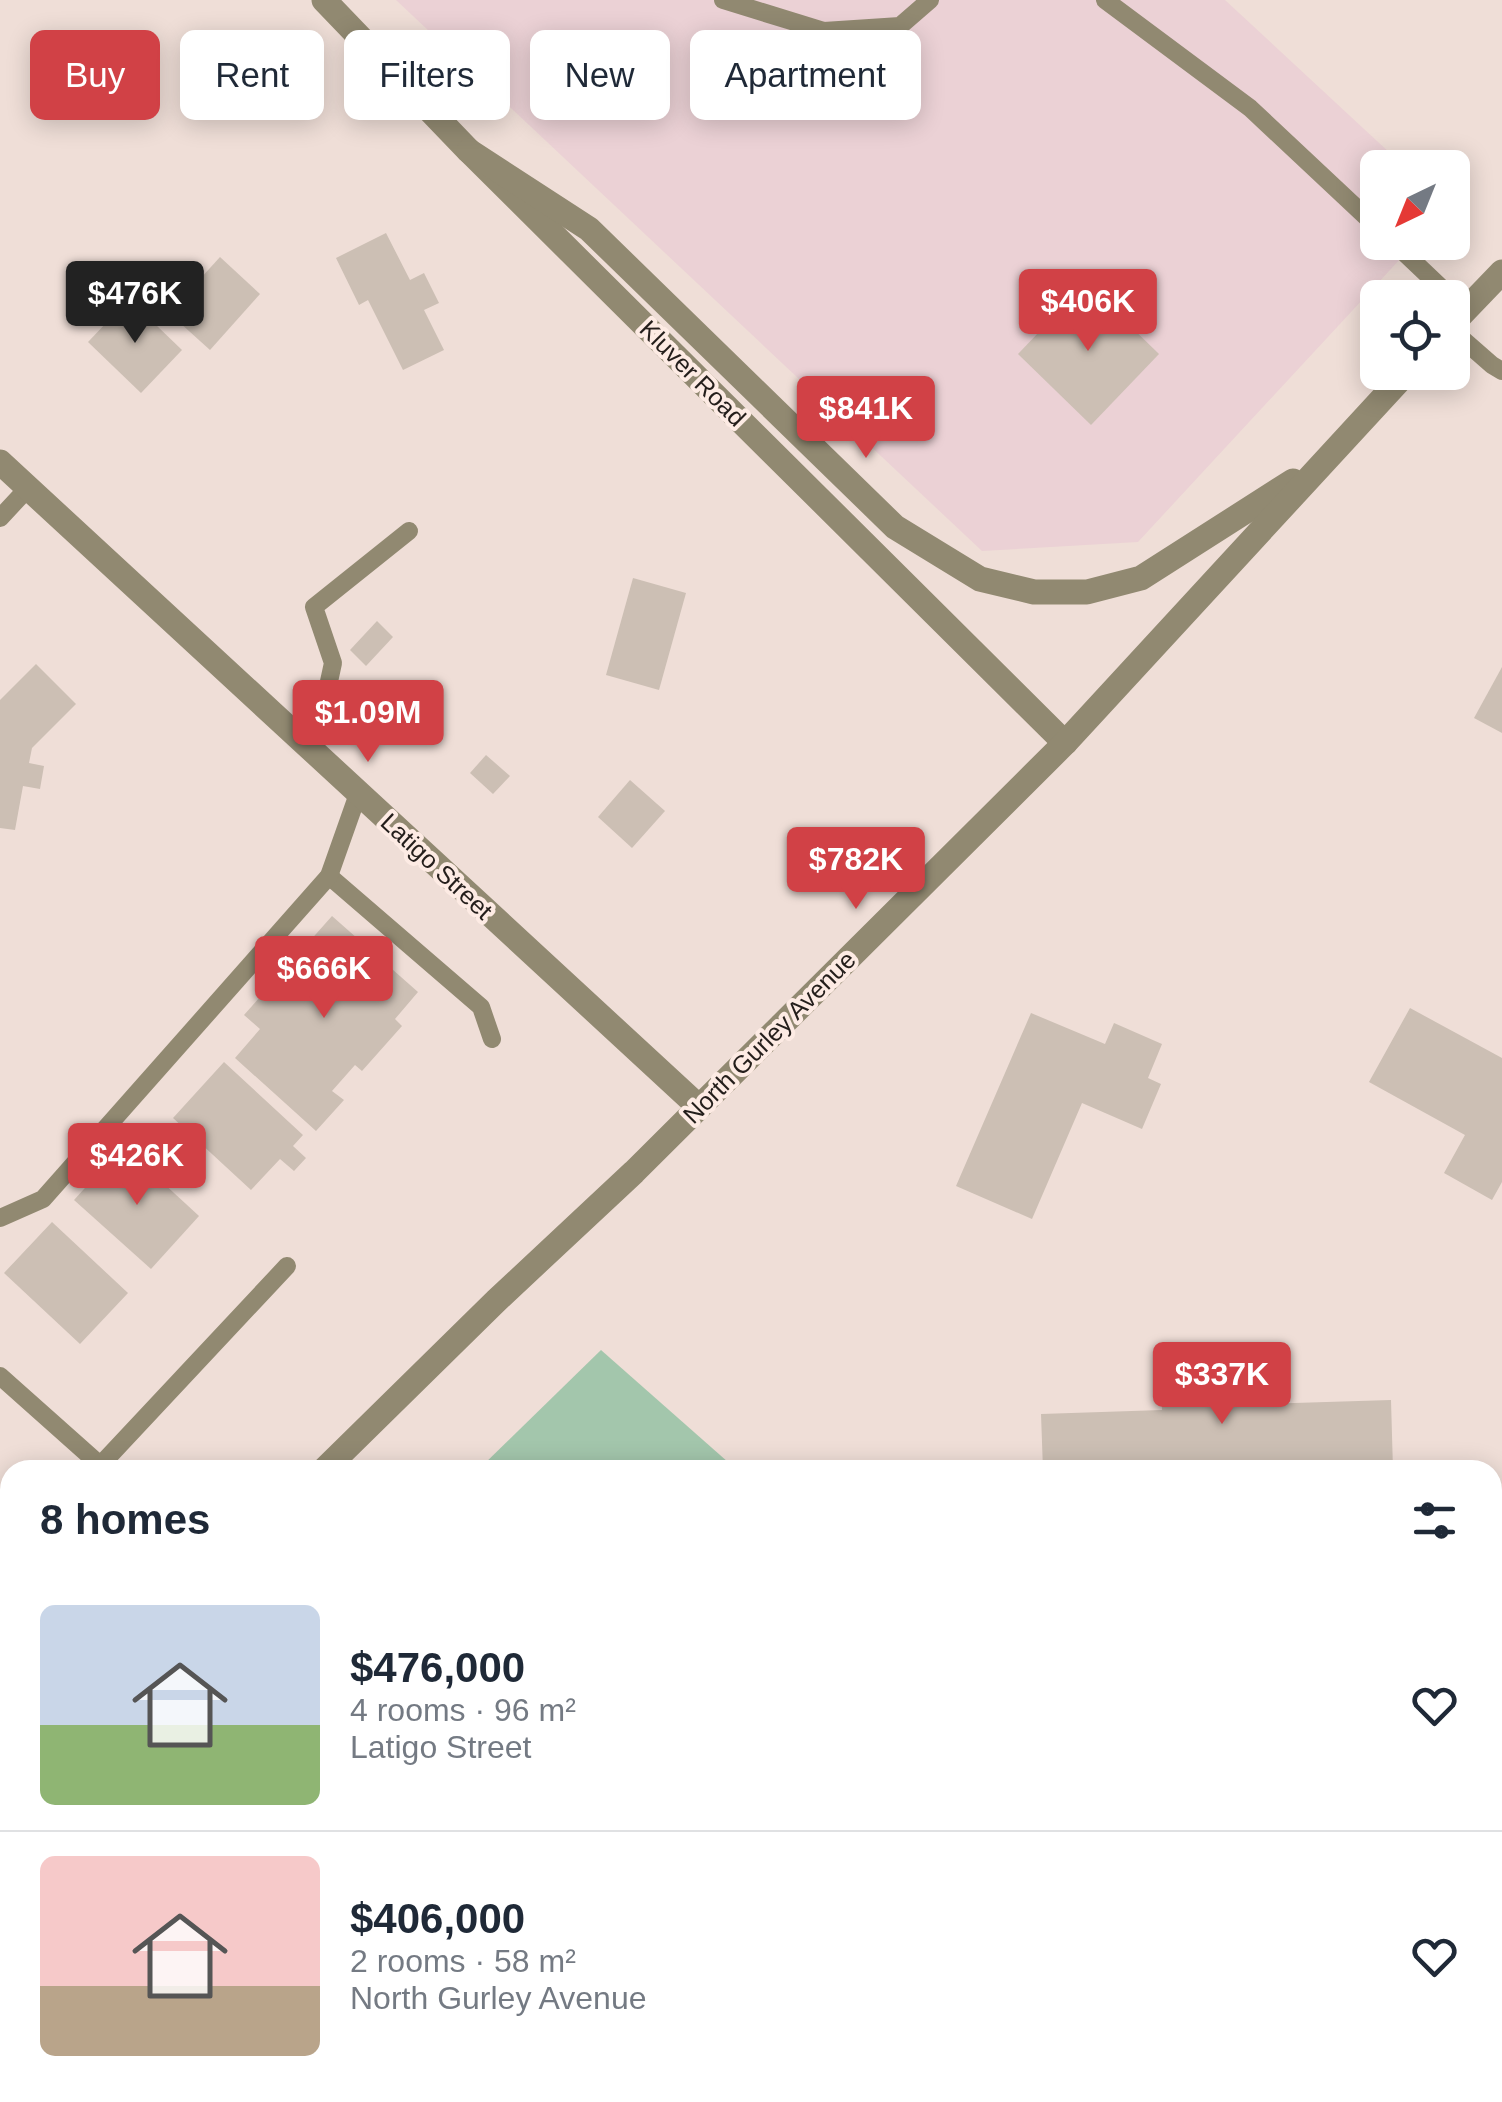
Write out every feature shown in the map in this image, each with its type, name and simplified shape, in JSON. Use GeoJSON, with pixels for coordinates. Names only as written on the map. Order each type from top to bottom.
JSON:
{"type":"FeatureCollection","features":[{"type":"Feature","properties":{"kind":"street","name":"Kluver Road"},"geometry":{"type":"LineString","coordinates":[[324,0],[470,151],[1065,743]]}},
{"type":"Feature","properties":{"kind":"street"},"geometry":{"type":"LineString","coordinates":[[470,151],[589,230],[895,527],[980,579],[1034,592],[1088,592],[1141,578],[1322,462]]}},
{"type":"Feature","properties":{"kind":"street"},"geometry":{"type":"LineString","coordinates":[[1470,299],[1502,272]]}},
{"type":"Feature","properties":{"kind":"street","name":"North Gurley Avenue"},"geometry":{"type":"LineString","coordinates":[[334,1460],[634,1172],[1065,743],[1390,390]]}},
{"type":"Feature","properties":{"kind":"street","name":"Latigo Street"},"geometry":{"type":"LineString","coordinates":[[0,462],[699,1107]]}},
{"type":"Feature","properties":{"kind":"lane"},"geometry":{"type":"LineString","coordinates":[[723,0],[824,31],[900,26],[930,0]]}},
{"type":"Feature","properties":{"kind":"lane"},"geometry":{"type":"LineString","coordinates":[[1105,0],[1250,108],[1360,211]]}},
{"type":"Feature","properties":{"kind":"lane"},"geometry":{"type":"LineString","coordinates":[[1410,260],[1427,280]]}},
{"type":"Feature","properties":{"kind":"lane"},"geometry":{"type":"LineString","coordinates":[[1470,334],[1492,366],[1502,371]]}},
{"type":"Feature","properties":{"kind":"lane"},"geometry":{"type":"LineString","coordinates":[[0,518],[28,488]]}},
{"type":"Feature","properties":{"kind":"lane"},"geometry":{"type":"LineString","coordinates":[[295,734],[326,700],[333,663],[314,607],[409,531]]}},
{"type":"Feature","properties":{"kind":"lane"},"geometry":{"type":"LineString","coordinates":[[0,1218],[42,1199],[330,876],[358,794]]}},
{"type":"Feature","properties":{"kind":"lane"},"geometry":{"type":"LineString","coordinates":[[330,876],[481,1007],[492,1039]]}},
{"type":"Feature","properties":{"kind":"lane"},"geometry":{"type":"LineString","coordinates":[[105,1460],[286,1266]]}},
{"type":"Feature","properties":{"kind":"lane"},"geometry":{"type":"LineString","coordinates":[[0,1376],[89,1460]]}},
{"type":"Feature","properties":{"kind":"shaded area"},"geometry":{"type":"Polygon","coordinates":[[[396,0],[1225,0],[1387,150],[1360,150],[1360,260],[1399,260],[1381,280],[1360,280],[1360,302],[1138,542],[982,551],[510,107],[510,30],[428,30],[396,0]]]}},
{"type":"Feature","properties":{"kind":"green space"},"geometry":{"type":"Polygon","coordinates":[[[601,1350],[726,1460],[488,1460],[601,1350]]]}},
{"type":"Feature","properties":{"kind":"building"},"geometry":{"type":"Polygon","coordinates":[[[386,233],[410,280],[424,273],[439,303],[424,310],[444,350],[403,370],[368,300],[359,305],[336,258],[386,233]]]}},
{"type":"Feature","properties":{"kind":"building"},"geometry":{"type":"Polygon","coordinates":[[[220,257],[260,294],[210,350],[169,313],[220,257]]]}},
{"type":"Feature","properties":{"kind":"building"},"geometry":{"type":"Polygon","coordinates":[[[1086,283],[1159,354],[1091,425],[1018,354],[1086,283]]]}},
{"type":"Feature","properties":{"kind":"building"},"geometry":{"type":"Polygon","coordinates":[[[129,299],[182,350],[141,393],[88,342],[129,299]]]}},
{"type":"Feature","properties":{"kind":"building"},"geometry":{"type":"Polygon","coordinates":[[[633,578],[686,593],[659,690],[606,675],[633,578]]]}},
{"type":"Feature","properties":{"kind":"building"},"geometry":{"type":"Polygon","coordinates":[[[377,621],[393,637],[366,666],[350,650],[377,621]]]}},
{"type":"Feature","properties":{"kind":"building"},"geometry":{"type":"Polygon","coordinates":[[[36,664],[76,704],[32,748],[29,763],[44,766],[40,789],[23,786],[15,830],[0,828],[0,700],[36,664]]]}},
{"type":"Feature","properties":{"kind":"building"},"geometry":{"type":"Polygon","coordinates":[[[1502,667],[1502,733],[1474,718],[1502,667]]]}},
{"type":"Feature","properties":{"kind":"building"},"geometry":{"type":"Polygon","coordinates":[[[486,755],[510,776],[493,794],[470,773],[486,755]]]}},
{"type":"Feature","properties":{"kind":"building"},"geometry":{"type":"Polygon","coordinates":[[[630,780],[665,811],[632,848],[598,817],[630,780]]]}},
{"type":"Feature","properties":{"kind":"building"},"geometry":{"type":"Polygon","coordinates":[[[332,916],[418,992],[395,1019],[402,1026],[362,1071],[355,1065],[332,1091],[344,1100],[316,1131],[235,1058],[260,1029],[244,1015],[332,916]]]}},
{"type":"Feature","properties":{"kind":"building"},"geometry":{"type":"Polygon","coordinates":[[[1410,1008],[1502,1058],[1502,1182],[1492,1200],[1444,1173],[1465,1135],[1369,1082],[1410,1008]]]}},
{"type":"Feature","properties":{"kind":"building"},"geometry":{"type":"Polygon","coordinates":[[[1031,1013],[1105,1044],[1114,1023],[1162,1044],[1148,1078],[1161,1084],[1142,1129],[1082,1103],[1032,1219],[956,1186],[1031,1013]]]}},
{"type":"Feature","properties":{"kind":"building"},"geometry":{"type":"Polygon","coordinates":[[[224,1062],[303,1135],[293,1146],[306,1158],[294,1171],[280,1159],[251,1190],[173,1118],[224,1062]]]}},
{"type":"Feature","properties":{"kind":"building"},"geometry":{"type":"Polygon","coordinates":[[[123,1146],[199,1216],[151,1269],[74,1200],[123,1146]]]}},
{"type":"Feature","properties":{"kind":"building"},"geometry":{"type":"Polygon","coordinates":[[[52,1222],[128,1293],[80,1344],[4,1273],[52,1222]]]}},
{"type":"Feature","properties":{"kind":"building"},"geometry":{"type":"Polygon","coordinates":[[[1263,1352],[1266,1404],[1391,1400],[1393,1460],[1043,1460],[1041,1414],[1162,1410],[1160,1356],[1263,1352]]]}}]}
